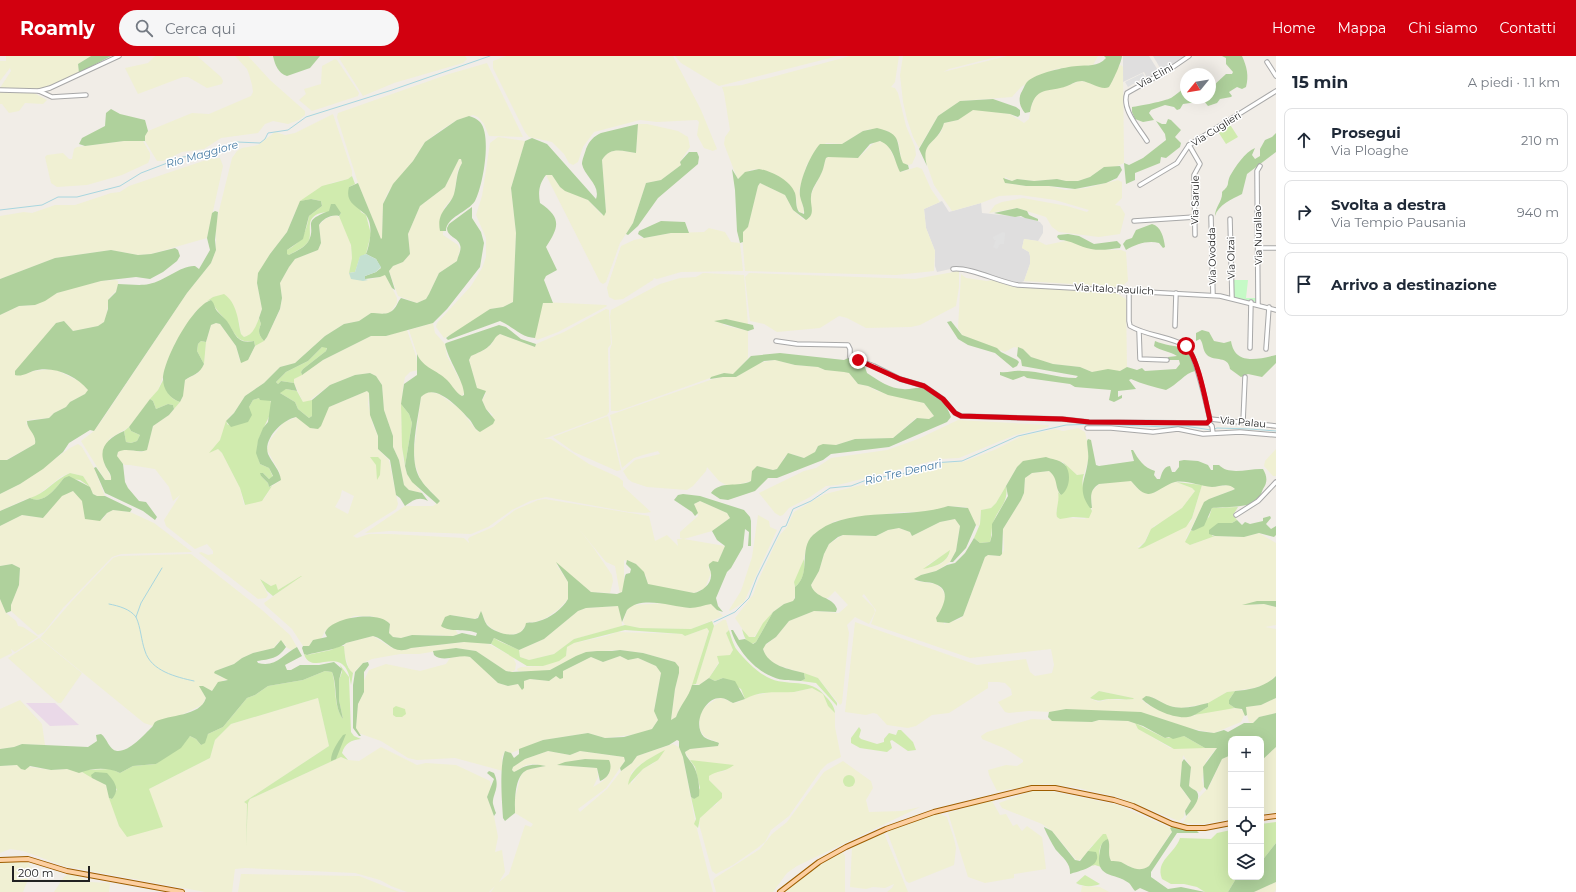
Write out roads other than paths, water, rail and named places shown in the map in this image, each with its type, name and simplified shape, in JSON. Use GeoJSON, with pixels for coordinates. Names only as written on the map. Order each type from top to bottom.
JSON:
{"type":"FeatureCollection","features":[{"type":"Feature","properties":{"kind":"main road"},"geometry":{"type":"LineString","coordinates":[[780,892],[823,859],[886,829],[934,812],[1032,788],[1055,788],[1114,800],[1133,806],[1172,824],[1187,828],[1206,828],[1228,824]]}},
{"type":"Feature","properties":{"kind":"main road"},"geometry":{"type":"LineString","coordinates":[[1264,818],[1276,816]]}},
{"type":"Feature","properties":{"kind":"main road"},"geometry":{"type":"LineString","coordinates":[[0,860],[28,859],[67,871],[182,892]]}},
{"type":"Feature","properties":{"kind":"street"},"geometry":{"type":"LineString","coordinates":[[0,90],[39,91],[50,88],[119,56]]}},
{"type":"Feature","properties":{"kind":"street","name":"Via Elini"},"geometry":{"type":"LineString","coordinates":[[1147,141],[1128,111],[1125,102],[1126,94],[1189,56]]}},
{"type":"Feature","properties":{"kind":"street"},"geometry":{"type":"LineString","coordinates":[[1267,62],[1276,76]]}},
{"type":"Feature","properties":{"kind":"street"},"geometry":{"type":"LineString","coordinates":[[39,91],[52,97],[86,95]]}},
{"type":"Feature","properties":{"kind":"street","name":"Via Cuglieri"},"geometry":{"type":"LineString","coordinates":[[1140,185],[1177,163],[1189,145],[1276,91]]}},
{"type":"Feature","properties":{"kind":"street","name":"Via Sarule"},"geometry":{"type":"LineString","coordinates":[[1189,145],[1200,164],[1194,174],[1195,235]]}},
{"type":"Feature","properties":{"kind":"street","name":"Via Nurallao"},"geometry":{"type":"LineString","coordinates":[[1258,304],[1257,170],[1260,166]]}},
{"type":"Feature","properties":{"kind":"street"},"geometry":{"type":"LineString","coordinates":[[1134,221],[1195,217]]}},
{"type":"Feature","properties":{"kind":"street","name":"Via Ovodda"},"geometry":{"type":"LineString","coordinates":[[1212,217],[1214,295]]}},
{"type":"Feature","properties":{"kind":"street","name":"Via Olzai"},"geometry":{"type":"LineString","coordinates":[[1230,218],[1232,298]]}},
{"type":"Feature","properties":{"kind":"street"},"geometry":{"type":"LineString","coordinates":[[1258,248],[1276,248]]}},
{"type":"Feature","properties":{"kind":"street","name":"Via Italo Raulich"},"geometry":{"type":"LineString","coordinates":[[953,270],[962,269],[1004,283],[1214,295],[1251,302],[1276,310]]}},
{"type":"Feature","properties":{"kind":"street"},"geometry":{"type":"LineString","coordinates":[[1129,290],[1129,324],[1140,331],[1181,344],[1189,349],[1199,376],[1213,433]]}},
{"type":"Feature","properties":{"kind":"street"},"geometry":{"type":"LineString","coordinates":[[1175,326],[1176,293]]}},
{"type":"Feature","properties":{"kind":"street"},"geometry":{"type":"LineString","coordinates":[[1250,348],[1251,302]]}},
{"type":"Feature","properties":{"kind":"street"},"geometry":{"type":"LineString","coordinates":[[1266,349],[1269,308]]}},
{"type":"Feature","properties":{"kind":"street"},"geometry":{"type":"LineString","coordinates":[[1140,331],[1140,359],[1168,360]]}},
{"type":"Feature","properties":{"kind":"street","name":"Via Palau"},"geometry":{"type":"LineString","coordinates":[[776,341],[797,344],[848,345],[850,349],[850,357],[874,366],[900,379],[924,386],[943,399],[955,413],[961,416],[1062,419],[1089,422],[1243,422],[1276,426]]}},
{"type":"Feature","properties":{"kind":"street"},"geometry":{"type":"LineString","coordinates":[[1243,422],[1245,376]]}},
{"type":"Feature","properties":{"kind":"street"},"geometry":{"type":"LineString","coordinates":[[1189,423],[1189,430]]}},
{"type":"Feature","properties":{"kind":"street"},"geometry":{"type":"LineString","coordinates":[[1087,428],[1111,428],[1153,432],[1189,430],[1203,434],[1240,432],[1276,434]]}},
{"type":"Feature","properties":{"kind":"street"},"geometry":{"type":"LineString","coordinates":[[1236,515],[1258,500],[1276,482]]}},
{"type":"Feature","properties":{"kind":"waterway","name":"Rio Maggiore"},"geometry":{"type":"LineString","coordinates":[[0,210],[42,205],[58,197],[77,197],[120,186],[141,173],[183,157],[201,155],[237,142],[260,143],[265,139],[268,133],[288,130],[306,117],[392,90],[490,56]]}},
{"type":"Feature","properties":{"kind":"waterway","name":"Rio Tre Denari"},"geometry":{"type":"LineString","coordinates":[[714,622],[735,612],[749,598],[757,577],[782,527],[786,526],[793,509],[811,501],[830,488],[851,486],[869,479],[902,474],[933,463],[962,461],[1018,436],[1066,425],[1097,424],[1167,427],[1185,426],[1211,430],[1217,428],[1276,431]]}},
{"type":"Feature","properties":{"kind":"waterway"},"geometry":{"type":"LineString","coordinates":[[136,617],[141,603],[162,568]]}},
{"type":"Feature","properties":{"kind":"waterway"},"geometry":{"type":"LineString","coordinates":[[109,604],[120,607],[134,614],[139,625],[145,651],[153,664],[172,675],[194,681]]}}]}
